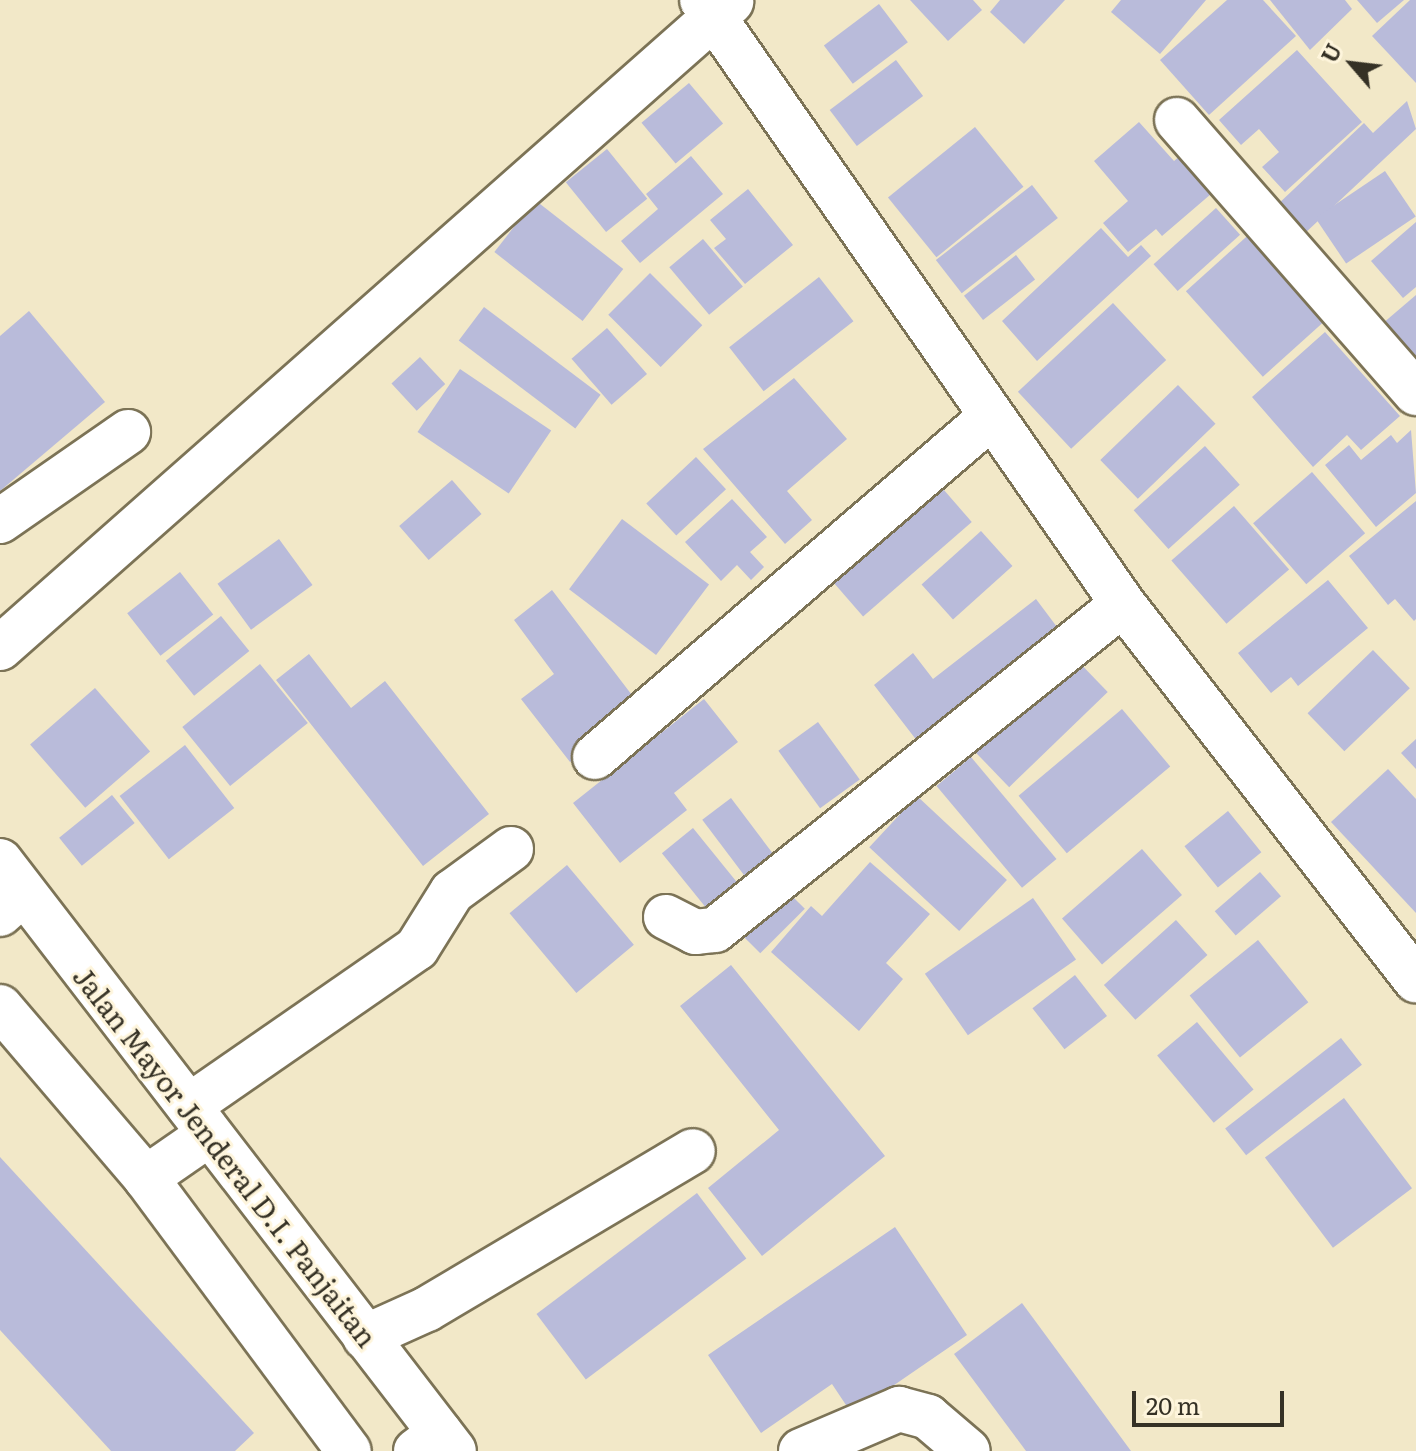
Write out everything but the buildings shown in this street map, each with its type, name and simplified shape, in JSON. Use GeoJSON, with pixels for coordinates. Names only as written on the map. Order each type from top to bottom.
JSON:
{"type":"FeatureCollection","features":[{"type":"Feature","properties":{"kind":"main road"},"geometry":{"type":"LineString","coordinates":[[0,648],[715,7],[991,417],[1123,604],[1411,964]]}},
{"type":"Feature","properties":{"kind":"main road"},"geometry":{"type":"LineString","coordinates":[[1177,120],[1416,393]]}},
{"type":"Feature","properties":{"kind":"main road"},"geometry":{"type":"LineString","coordinates":[[595,757],[991,417]]}},
{"type":"Feature","properties":{"kind":"main road"},"geometry":{"type":"LineString","coordinates":[[0,521],[128,432]]}},
{"type":"Feature","properties":{"kind":"main road"},"geometry":{"type":"LineString","coordinates":[[666,917],[695,932],[715,930],[1123,604]]}},
{"type":"Feature","properties":{"kind":"main road"},"geometry":{"type":"LineString","coordinates":[[146,1178],[199,1120],[417,948],[452,892],[511,849]]}},
{"type":"Feature","properties":{"kind":"main road","name":"Jalan Mayor Jenderal D.I. Panjaitan"},"geometry":{"type":"LineString","coordinates":[[8,889],[199,1120],[365,1337],[437,1445]]}},
{"type":"Feature","properties":{"kind":"main road"},"geometry":{"type":"LineString","coordinates":[[0,1007],[146,1178],[349,1451]]}},
{"type":"Feature","properties":{"kind":"main road"},"geometry":{"type":"LineString","coordinates":[[365,1337],[427,1309],[693,1151]]}},
{"type":"Feature","properties":{"kind":"main road"},"geometry":{"type":"LineString","coordinates":[[801,1451],[899,1409],[928,1417],[968,1451]]}}]}
